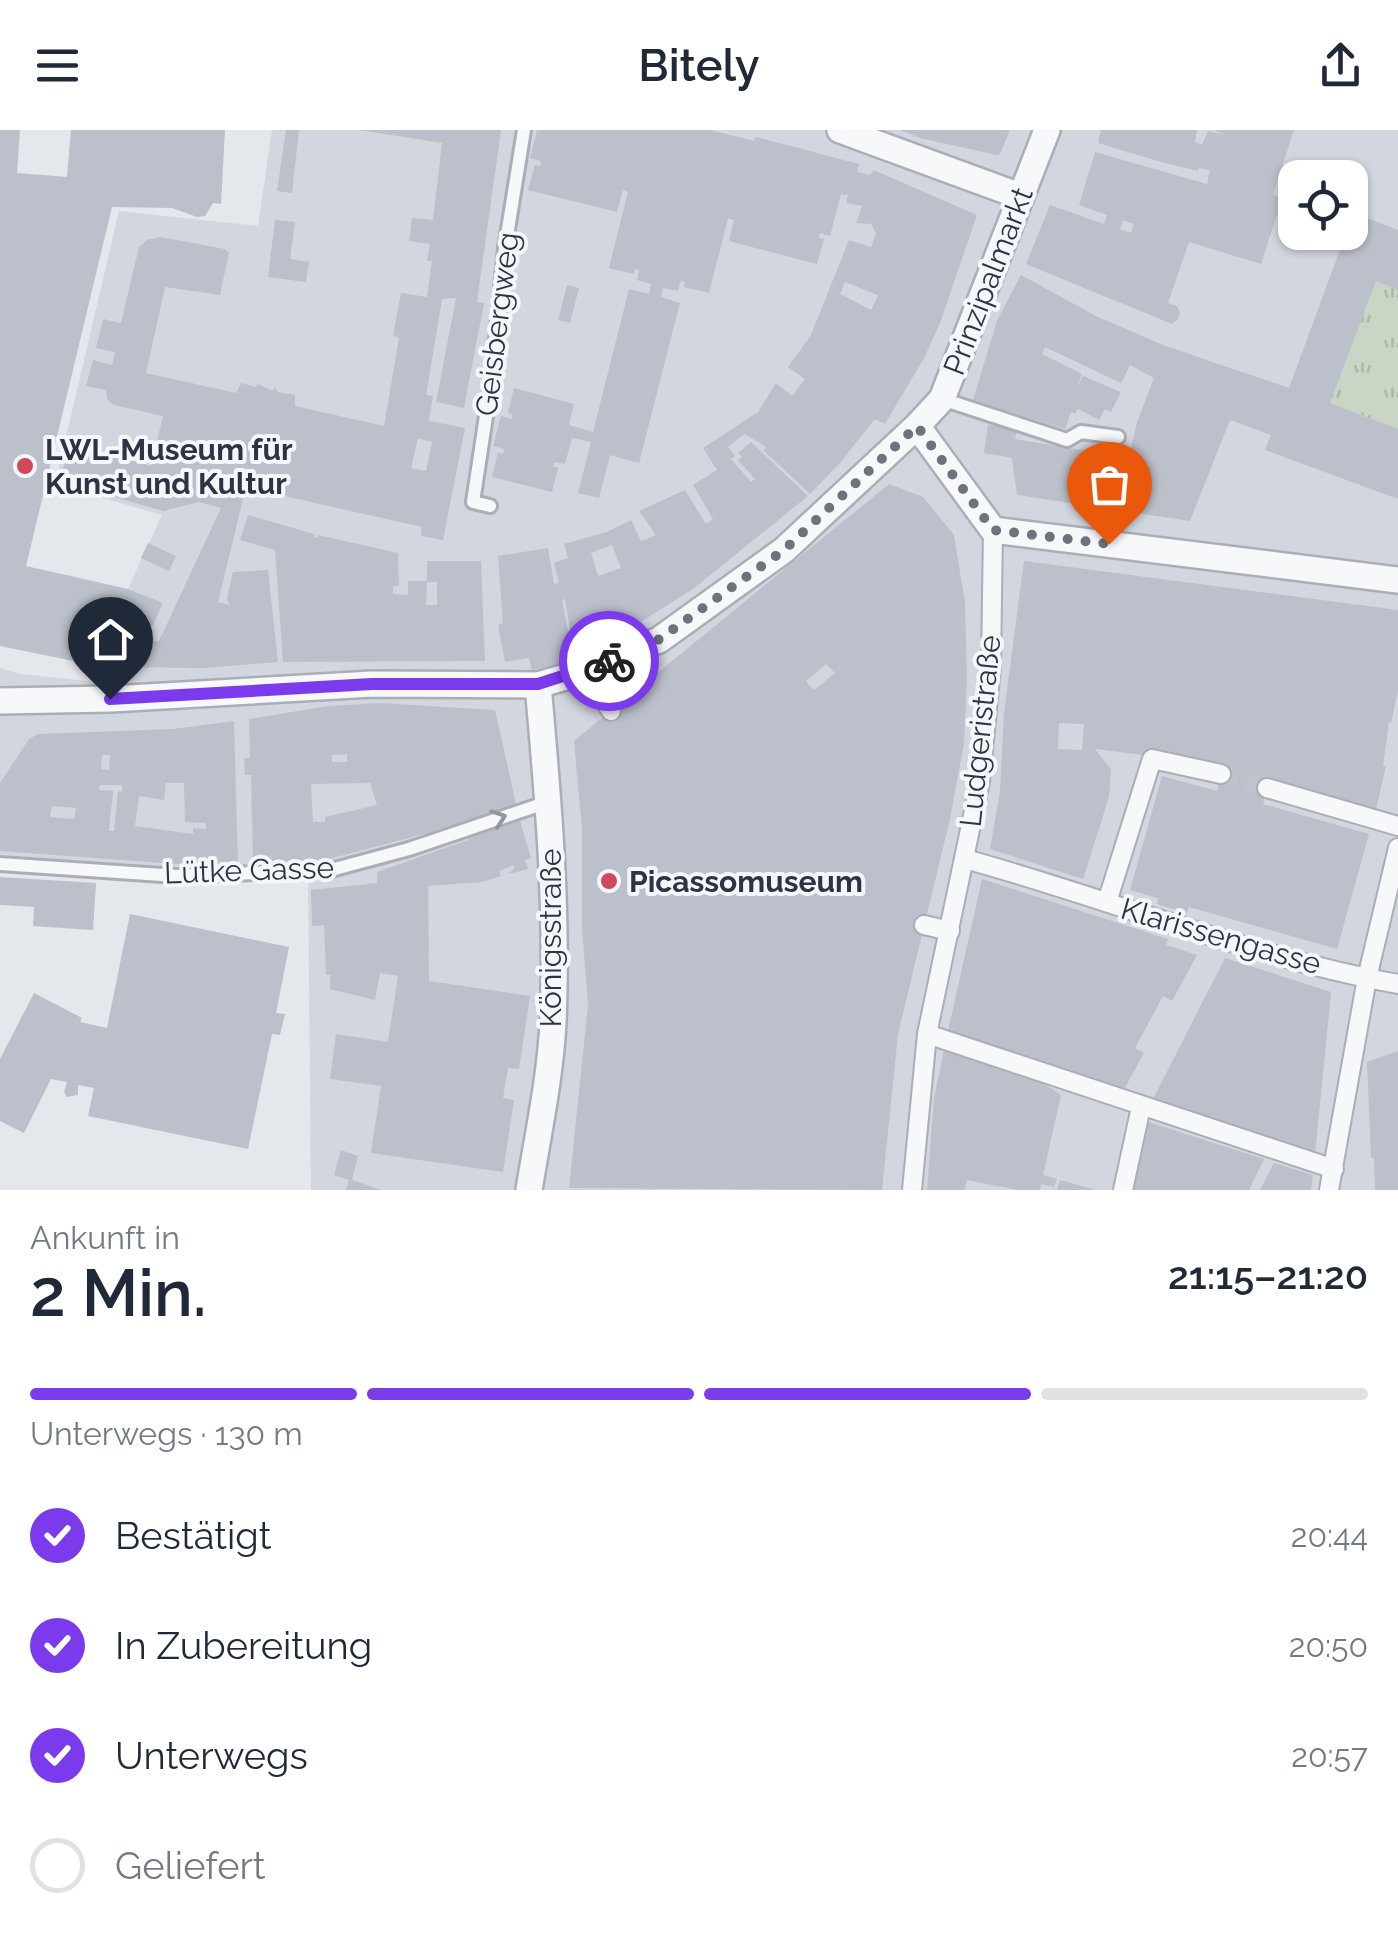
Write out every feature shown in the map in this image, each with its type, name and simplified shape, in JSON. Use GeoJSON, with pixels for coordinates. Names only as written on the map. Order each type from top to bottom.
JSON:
{"type":"FeatureCollection","features":[{"type":"Feature","properties":{"kind":"street"},"geometry":{"type":"LineString","coordinates":[[840,130],[1020,196]]}},
{"type":"Feature","properties":{"kind":"street","name":"Prinzipalmarkt"},"geometry":{"type":"LineString","coordinates":[[0,701],[110,699],[372,684],[538,684],[586,671],[658,640],[784,550],[942,398],[1048,130]]}},
{"type":"Feature","properties":{"kind":"street"},"geometry":{"type":"LineString","coordinates":[[917,426],[993,530],[1398,580]]}},
{"type":"Feature","properties":{"kind":"street","name":"Ludgeristraße"},"geometry":{"type":"LineString","coordinates":[[912,1190],[927,1034],[965,859],[986,732],[992,667],[993,530]]}},
{"type":"Feature","properties":{"kind":"street"},"geometry":{"type":"LineString","coordinates":[[586,671],[611,712]]}},
{"type":"Feature","properties":{"kind":"street","name":"Königsstraße"},"geometry":{"type":"LineString","coordinates":[[529,1190],[553,1024],[548,802],[538,684]]}},
{"type":"Feature","properties":{"kind":"street","name":"Klarissengasse"},"geometry":{"type":"LineString","coordinates":[[1107,902],[1152,759],[1221,774]]}},
{"type":"Feature","properties":{"kind":"street"},"geometry":{"type":"LineString","coordinates":[[1267,788],[1398,826]]}},
{"type":"Feature","properties":{"kind":"street"},"geometry":{"type":"LineString","coordinates":[[1329,1190],[1367,978],[1398,848]]}},
{"type":"Feature","properties":{"kind":"street","name":"Klarissengasse"},"geometry":{"type":"LineString","coordinates":[[965,859],[1334,969],[1398,984]]}},
{"type":"Feature","properties":{"kind":"street"},"geometry":{"type":"LineString","coordinates":[[924,925],[950,931]]}},
{"type":"Feature","properties":{"kind":"street"},"geometry":{"type":"LineString","coordinates":[[927,1034],[1334,1169]]}},
{"type":"Feature","properties":{"kind":"street"},"geometry":{"type":"LineString","coordinates":[[1124,1190],[1141,1106]]}},
{"type":"Feature","properties":{"kind":"lane","name":"Geisbergweg"},"geometry":{"type":"LineString","coordinates":[[490,506],[473,502],[524,130]]}},
{"type":"Feature","properties":{"kind":"lane"},"geometry":{"type":"LineString","coordinates":[[942,398],[1067,440],[1081,432],[1118,437]]}},
{"type":"Feature","properties":{"kind":"lane","name":"Lütke Gasse"},"geometry":{"type":"LineString","coordinates":[[0,864],[177,876],[332,870],[409,849],[548,802]]}},
{"type":"Feature","properties":{"kind":"shaded area"},"geometry":{"type":"Polygon","coordinates":[[[272,130],[1398,130],[1398,1190],[311,1190],[308,864],[209,869],[0,855],[0,668],[97,682],[127,591],[162,515],[55,484],[119,211],[258,226],[272,130]]]}},
{"type":"Feature","properties":{"kind":"green space"},"geometry":{"type":"Polygon","coordinates":[[[1376,281],[1398,290],[1398,429],[1330,403],[1376,281]]]}},
{"type":"Feature","properties":{"kind":"building"},"geometry":{"type":"Polygon","coordinates":[[[0,130],[20,130],[17,173],[67,177],[71,130],[225,130],[221,204],[213,203],[205,216],[172,208],[112,207],[26,566],[128,589],[163,603],[145,642],[159,641],[221,508],[199,502],[163,511],[60,481],[70,443],[151,466],[163,416],[114,405],[107,399],[106,390],[86,386],[93,360],[112,365],[115,352],[96,348],[103,319],[121,323],[139,247],[160,237],[229,253],[220,295],[165,287],[146,373],[236,393],[241,383],[256,387],[258,384],[273,391],[275,387],[278,392],[295,395],[295,406],[384,426],[399,338],[393,335],[401,293],[427,297],[430,244],[409,241],[412,218],[433,220],[442,143],[359,130],[501,130],[477,302],[484,303],[464,408],[436,402],[456,298],[442,299],[426,395],[433,396],[429,421],[465,428],[443,540],[421,536],[422,527],[253,489],[244,495],[218,602],[230,605],[227,599],[233,572],[268,570],[278,662],[204,668],[103,667],[0,646],[0,130]],[[418,438],[411,468],[426,471],[432,442],[418,438]]]}},
{"type":"Feature","properties":{"kind":"building"},"geometry":{"type":"Polygon","coordinates":[[[286,130],[299,130],[292,193],[277,191],[286,130]]]}},
{"type":"Feature","properties":{"kind":"building"},"geometry":{"type":"Polygon","coordinates":[[[537,130],[710,130],[754,141],[756,137],[859,164],[857,172],[870,175],[874,170],[977,215],[940,323],[885,424],[875,419],[810,494],[763,450],[766,448],[762,444],[744,434],[728,447],[735,456],[731,459],[751,482],[755,479],[738,460],[742,457],[738,453],[751,442],[808,496],[693,589],[620,635],[573,649],[565,599],[562,600],[574,663],[532,670],[529,658],[505,662],[498,625],[503,623],[498,556],[548,548],[554,584],[559,583],[554,563],[568,558],[564,544],[607,532],[631,520],[641,541],[656,535],[639,511],[685,490],[706,524],[713,519],[693,485],[717,470],[703,448],[758,412],[776,383],[792,396],[805,379],[788,367],[811,335],[849,240],[871,247],[876,233],[871,224],[856,223],[862,206],[846,203],[848,195],[841,194],[830,236],[820,233],[819,238],[824,239],[817,264],[729,241],[734,220],[728,218],[709,293],[684,287],[681,280],[678,291],[663,288],[661,297],[680,303],[639,463],[610,455],[599,498],[578,493],[591,442],[572,438],[565,464],[554,462],[553,466],[558,468],[552,492],[492,477],[498,452],[503,454],[504,449],[493,446],[501,416],[512,419],[513,415],[508,413],[514,388],[574,404],[569,425],[593,432],[629,289],[649,294],[651,284],[637,280],[639,270],[635,269],[634,274],[609,268],[628,192],[623,190],[617,212],[528,190],[535,165],[540,166],[541,161],[530,158],[537,130]],[[845,282],[840,294],[871,310],[878,295],[845,282]],[[612,545],[591,553],[598,576],[621,568],[612,545]]]}},
{"type":"Feature","properties":{"kind":"building"},"geometry":{"type":"Polygon","coordinates":[[[900,130],[1010,130],[997,155],[900,130]]]}},
{"type":"Feature","properties":{"kind":"building"},"geometry":{"type":"Polygon","coordinates":[[[1101,130],[1197,130],[1195,142],[1202,145],[1208,131],[1224,135],[1214,130],[1294,130],[1284,160],[1278,160],[1273,194],[1278,197],[1278,215],[1261,264],[1189,242],[1168,303],[1177,306],[1180,313],[1172,324],[1026,264],[1050,205],[1104,224],[1107,215],[1079,205],[1095,152],[1207,184],[1210,170],[1198,171],[1098,143],[1101,130]],[[1123,220],[1120,229],[1131,233],[1134,224],[1123,220]]]}},
{"type":"Feature","properties":{"kind":"building"},"geometry":{"type":"Polygon","coordinates":[[[1368,218],[1398,230],[1398,290],[1376,281],[1330,403],[1398,429],[1398,499],[1265,450],[1271,435],[1230,420],[1190,521],[1017,495],[1012,458],[984,453],[988,425],[1017,429],[1015,439],[1129,458],[1137,422],[1154,378],[1130,365],[1121,383],[1045,347],[1042,354],[1082,374],[1076,390],[1083,376],[1121,392],[1111,412],[1105,409],[1099,420],[1078,409],[1075,414],[1071,412],[1065,429],[973,400],[997,321],[1021,275],[1096,316],[1163,345],[1289,388],[1340,250],[1368,250],[1368,218]]]}},
{"type":"Feature","properties":{"kind":"building"},"geometry":{"type":"Polygon","coordinates":[[[275,220],[295,222],[290,259],[309,262],[306,282],[268,277],[275,220]]]}},
{"type":"Feature","properties":{"kind":"building"},"geometry":{"type":"Polygon","coordinates":[[[567,285],[579,288],[570,323],[558,320],[567,285]]]}},
{"type":"Feature","properties":{"kind":"building"},"geometry":{"type":"Polygon","coordinates":[[[889,484],[923,497],[954,535],[965,603],[964,743],[950,819],[898,1034],[882,1190],[569,1188],[588,1005],[582,928],[582,828],[574,741],[889,484]],[[826,664],[806,681],[814,690],[835,673],[826,664]]]}},
{"type":"Feature","properties":{"kind":"building"},"geometry":{"type":"Polygon","coordinates":[[[248,515],[314,537],[398,553],[399,586],[393,586],[393,594],[408,595],[408,581],[427,581],[427,561],[481,561],[485,661],[283,662],[275,550],[240,540],[248,515]],[[427,582],[426,605],[437,605],[437,582],[427,582]]]}},
{"type":"Feature","properties":{"kind":"building"},"geometry":{"type":"Polygon","coordinates":[[[148,543],[176,556],[169,571],[141,558],[148,543]]]}},
{"type":"Feature","properties":{"kind":"building"},"geometry":{"type":"Polygon","coordinates":[[[1024,561],[1398,610],[1398,691],[1389,722],[1386,766],[1376,809],[1269,779],[1263,804],[1369,834],[1337,949],[1189,907],[1187,913],[1157,904],[1158,898],[1130,890],[1162,776],[1217,791],[1224,765],[1095,749],[1111,769],[1109,797],[1083,879],[990,849],[1000,791],[1004,713],[1024,561]],[[1059,723],[1058,749],[1082,750],[1084,724],[1059,723]]]}},
{"type":"Feature","properties":{"kind":"building"},"geometry":{"type":"Polygon","coordinates":[[[381,703],[495,710],[516,804],[329,859],[253,864],[251,775],[245,775],[244,758],[250,758],[249,719],[328,706],[381,703]],[[347,754],[332,755],[332,762],[347,762],[347,754]],[[370,783],[311,784],[313,822],[325,822],[325,817],[377,805],[370,783]]]}},
{"type":"Feature","properties":{"kind":"building"},"geometry":{"type":"Polygon","coordinates":[[[234,721],[238,864],[176,864],[0,851],[0,783],[29,739],[38,734],[173,729],[234,721]],[[102,755],[101,769],[109,770],[110,755],[102,755]],[[166,783],[164,800],[139,796],[135,826],[193,834],[193,828],[206,829],[206,823],[185,822],[184,783],[166,783]],[[100,785],[99,790],[113,791],[109,831],[114,831],[122,785],[100,785]],[[52,806],[50,817],[74,819],[76,808],[52,806]]]}},
{"type":"Feature","properties":{"kind":"building"},"geometry":{"type":"Polygon","coordinates":[[[519,817],[531,858],[525,860],[528,869],[508,874],[513,865],[499,871],[501,876],[482,882],[428,886],[429,981],[530,996],[519,1069],[508,1068],[503,1098],[514,1100],[503,1172],[371,1153],[381,1086],[330,1079],[336,1034],[388,1042],[398,976],[380,973],[375,1000],[330,989],[324,925],[312,926],[311,890],[377,883],[377,872],[468,840],[467,836],[519,817]]]}},
{"type":"Feature","properties":{"kind":"building"},"geometry":{"type":"Polygon","coordinates":[[[0,877],[96,883],[93,930],[33,926],[34,907],[0,905],[0,877]]]}},
{"type":"Feature","properties":{"kind":"building"},"geometry":{"type":"Polygon","coordinates":[[[982,879],[1168,939],[1166,945],[1197,955],[1172,1001],[1163,996],[1135,1048],[1144,1053],[1122,1093],[1065,1075],[1067,1070],[948,1031],[982,879]]]}},
{"type":"Feature","properties":{"kind":"building"},"geometry":{"type":"Polygon","coordinates":[[[130,914],[289,947],[276,1013],[285,1014],[280,1035],[272,1034],[248,1149],[88,1116],[94,1088],[78,1085],[78,1095],[67,1097],[67,1082],[51,1079],[24,1133],[0,1121],[0,1059],[34,993],[82,1018],[80,1022],[107,1028],[130,914]]]}},
{"type":"Feature","properties":{"kind":"building"},"geometry":{"type":"Polygon","coordinates":[[[1225,958],[1331,992],[1315,1155],[1151,1103],[1225,958]]]}},
{"type":"Feature","properties":{"kind":"building"},"geometry":{"type":"Polygon","coordinates":[[[944,1050],[1034,1077],[1061,1095],[1043,1175],[1057,1179],[1054,1187],[1041,1184],[1040,1190],[1018,1190],[967,1180],[964,1190],[927,1190],[934,1098],[944,1050]]]}},
{"type":"Feature","properties":{"kind":"building"},"geometry":{"type":"Polygon","coordinates":[[[1398,1051],[1398,1190],[1375,1190],[1367,1062],[1398,1051]]]}},
{"type":"Feature","properties":{"kind":"building"},"geometry":{"type":"Polygon","coordinates":[[[1142,1120],[1264,1159],[1249,1190],[1129,1190],[1142,1120]]]}},
{"type":"Feature","properties":{"kind":"building"},"geometry":{"type":"Polygon","coordinates":[[[341,1150],[358,1156],[352,1180],[381,1190],[346,1190],[349,1180],[334,1175],[341,1150]]]}},
{"type":"Feature","properties":{"kind":"building"},"geometry":{"type":"Polygon","coordinates":[[[1274,1163],[1313,1175],[1311,1190],[1260,1190],[1274,1163]]]}},
{"type":"Feature","properties":{"kind":"building"},"geometry":{"type":"Polygon","coordinates":[[[1060,1180],[1093,1189],[1093,1190],[1057,1190],[1060,1180]]]}},
{"type":"Feature","properties":{"kind":"tunnel"},"geometry":{"type":"LineString","coordinates":[[1221,774],[1267,788]]}},
{"type":"Feature","properties":{"kind":"way so far"},"geometry":{"type":"LineString","coordinates":[[609,661],[658,640],[690,620],[784,550],[917,426],[993,530],[1109,544]]}},
{"type":"Feature","properties":{"kind":"place","name":"LWL-Museum für Kunst und Kultur"},"geometry":{"type":"Point","coordinates":[25,466]}},
{"type":"Feature","properties":{"kind":"place","name":"Picassomuseum"},"geometry":{"type":"Point","coordinates":[609,881]}},
{"type":"Feature","properties":{"kind":"route"},"geometry":{"type":"LineString","coordinates":[[110,699],[372,684],[538,684],[609,661]]}}]}
